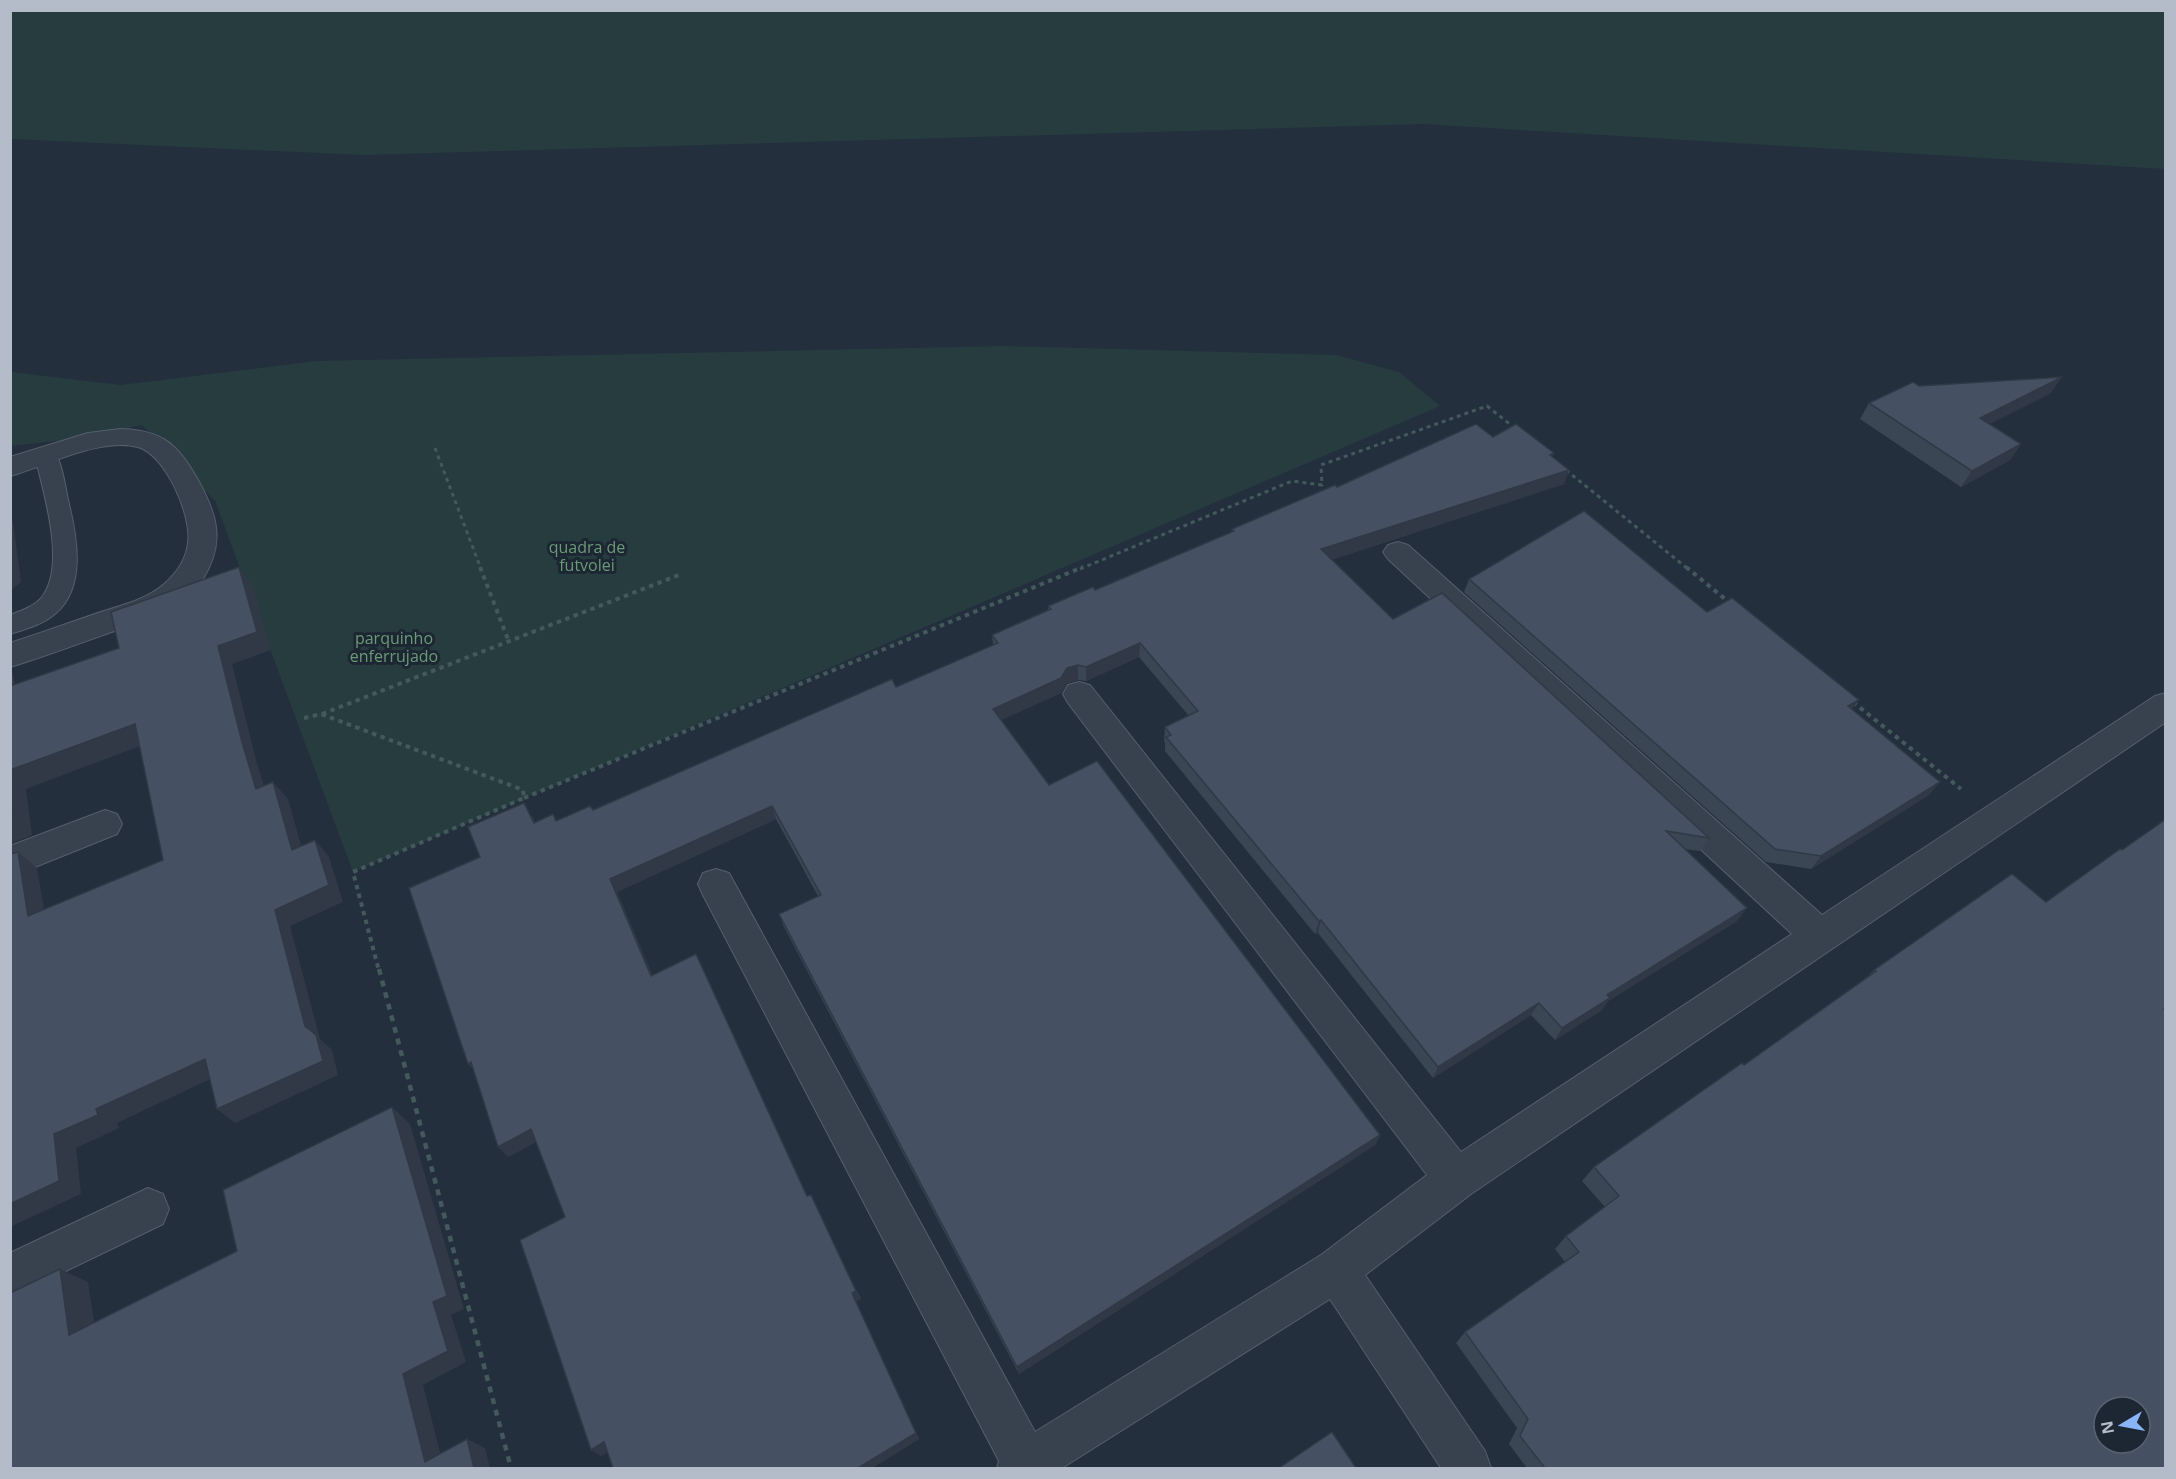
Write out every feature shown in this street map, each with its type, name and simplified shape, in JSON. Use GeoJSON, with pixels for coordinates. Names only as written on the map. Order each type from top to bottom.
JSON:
{"type":"FeatureCollection","features":[{"type":"Feature","properties":{"kind":"street"},"geometry":{"type":"LineString","coordinates":[[10,467],[95,441],[134,438],[155,444],[169,457],[183,478],[197,511],[204,537],[202,553],[191,575],[171,595],[137,611],[10,655]]}},
{"type":"Feature","properties":{"kind":"street"},"geometry":{"type":"LineString","coordinates":[[1398,552],[1820,936]]}},
{"type":"Feature","properties":{"kind":"street"},"geometry":{"type":"LineString","coordinates":[[1078,693],[1456,1179]]}},
{"type":"Feature","properties":{"kind":"street"},"geometry":{"type":"LineString","coordinates":[[716,884],[1023,1466],[1336,1270],[1456,1179],[2166,705]]}},
{"type":"Feature","properties":{"kind":"street"},"geometry":{"type":"LineString","coordinates":[[10,862],[105,824]]}},
{"type":"Feature","properties":{"kind":"street"},"geometry":{"type":"LineString","coordinates":[[10,1276],[148,1209]]}},
{"type":"Feature","properties":{"kind":"street"},"geometry":{"type":"LineString","coordinates":[[1336,1270],[1468,1468]]}},
{"type":"Feature","properties":{"kind":"lane"},"geometry":{"type":"LineString","coordinates":[[10,625],[32,617],[50,604],[59,590],[66,550],[46,456]]}},
{"type":"Feature","properties":{"kind":"path"},"geometry":{"type":"LineString","coordinates":[[512,1468],[353,872],[524,798],[1292,481],[1322,485],[1321,465],[1487,406],[1525,436]]}},
{"type":"Feature","properties":{"kind":"path"},"geometry":{"type":"LineString","coordinates":[[435,448],[509,642]]}},
{"type":"Feature","properties":{"kind":"path"},"geometry":{"type":"LineString","coordinates":[[1562,466],[1738,609]]}},
{"type":"Feature","properties":{"kind":"path"},"geometry":{"type":"LineString","coordinates":[[304,718],[321,714],[509,642],[572,614],[679,575]]}},
{"type":"Feature","properties":{"kind":"path"},"geometry":{"type":"LineString","coordinates":[[1850,699],[1961,789]]}},
{"type":"Feature","properties":{"kind":"path"},"geometry":{"type":"LineString","coordinates":[[321,714],[523,790],[524,798]]}},
{"type":"Feature","properties":{"kind":"green space"},"geometry":{"type":"Polygon","coordinates":[[[11,10],[2165,11],[2165,169],[1423,124],[363,155],[11,139],[11,10]]]}},
{"type":"Feature","properties":{"kind":"green space"},"geometry":{"type":"Polygon","coordinates":[[[1003,346],[1336,355],[1399,372],[1440,406],[353,872],[215,501],[142,425],[66,440],[11,446],[11,372],[121,385],[316,361],[1003,346]]]}},
{"type":"Feature","properties":{"kind":"building"},"geometry":{"type":"Polygon","coordinates":[[[2062,377],[1980,418],[2021,444],[1972,471],[1869,403],[1913,382],[1919,386],[2062,377]]]}},
{"type":"Feature","properties":{"kind":"building"},"geometry":{"type":"Polygon","coordinates":[[[1476,424],[1493,437],[1516,424],[1554,453],[1550,455],[1569,470],[1321,549],[1393,619],[1442,593],[1709,838],[1666,831],[1747,908],[1607,995],[1610,998],[1562,1028],[1539,1003],[1438,1067],[1321,920],[1319,921],[1166,737],[1171,735],[1165,727],[1198,711],[1140,643],[1086,667],[1078,665],[1067,668],[1061,678],[993,709],[1049,785],[1097,761],[1380,1135],[1017,1367],[779,914],[821,895],[772,806],[610,879],[651,976],[696,954],[807,1196],[811,1195],[856,1291],[852,1293],[916,1433],[858,1468],[613,1468],[604,1442],[591,1450],[520,1240],[565,1217],[531,1129],[498,1147],[471,1062],[468,1064],[409,888],[480,857],[468,827],[524,803],[534,823],[553,814],[556,821],[590,806],[593,810],[892,679],[896,687],[998,643],[992,635],[1051,609],[1048,606],[1093,587],[1095,590],[1234,531],[1232,529],[1335,485],[1337,487],[1476,424]]]}},
{"type":"Feature","properties":{"kind":"building"},"geometry":{"type":"Polygon","coordinates":[[[1584,511],[1707,612],[1732,598],[1859,700],[1848,706],[1940,782],[1821,856],[1775,849],[1469,579],[1584,511]]]}},
{"type":"Feature","properties":{"kind":"building"},"geometry":{"type":"Polygon","coordinates":[[[239,567],[257,632],[218,646],[242,742],[256,789],[273,782],[292,850],[315,840],[329,885],[275,910],[305,1026],[316,1035],[323,1061],[217,1109],[205,1059],[96,1109],[98,1115],[54,1134],[59,1181],[10,1204],[10,854],[18,852],[28,916],[163,860],[135,724],[10,770],[10,686],[119,648],[111,612],[239,567]]]}},
{"type":"Feature","properties":{"kind":"building"},"geometry":{"type":"Polygon","coordinates":[[[2166,819],[2166,1008],[2164,1009],[2166,1010],[2166,1468],[1545,1468],[1520,1436],[1528,1419],[1465,1332],[1579,1252],[1566,1236],[1619,1196],[1594,1167],[1742,1063],[1744,1065],[1876,971],[1874,970],[2012,874],[2046,902],[2120,849],[2122,850],[2166,819]]]}},
{"type":"Feature","properties":{"kind":"building"},"geometry":{"type":"Polygon","coordinates":[[[392,1107],[447,1296],[433,1302],[448,1351],[403,1374],[425,1462],[467,1439],[474,1468],[10,1468],[10,1293],[60,1269],[69,1335],[237,1251],[223,1190],[392,1107]]]}},
{"type":"Feature","properties":{"kind":"building"},"geometry":{"type":"Polygon","coordinates":[[[1332,1432],[1356,1468],[1279,1468],[1332,1432]]]}},
{"type":"Feature","properties":{"kind":"park label","name":"quadra de futvolei"},"geometry":{"type":"Point","coordinates":[587,556]}},
{"type":"Feature","properties":{"kind":"park label","name":"parquinho enferrujado"},"geometry":{"type":"Point","coordinates":[394,647]}}]}
